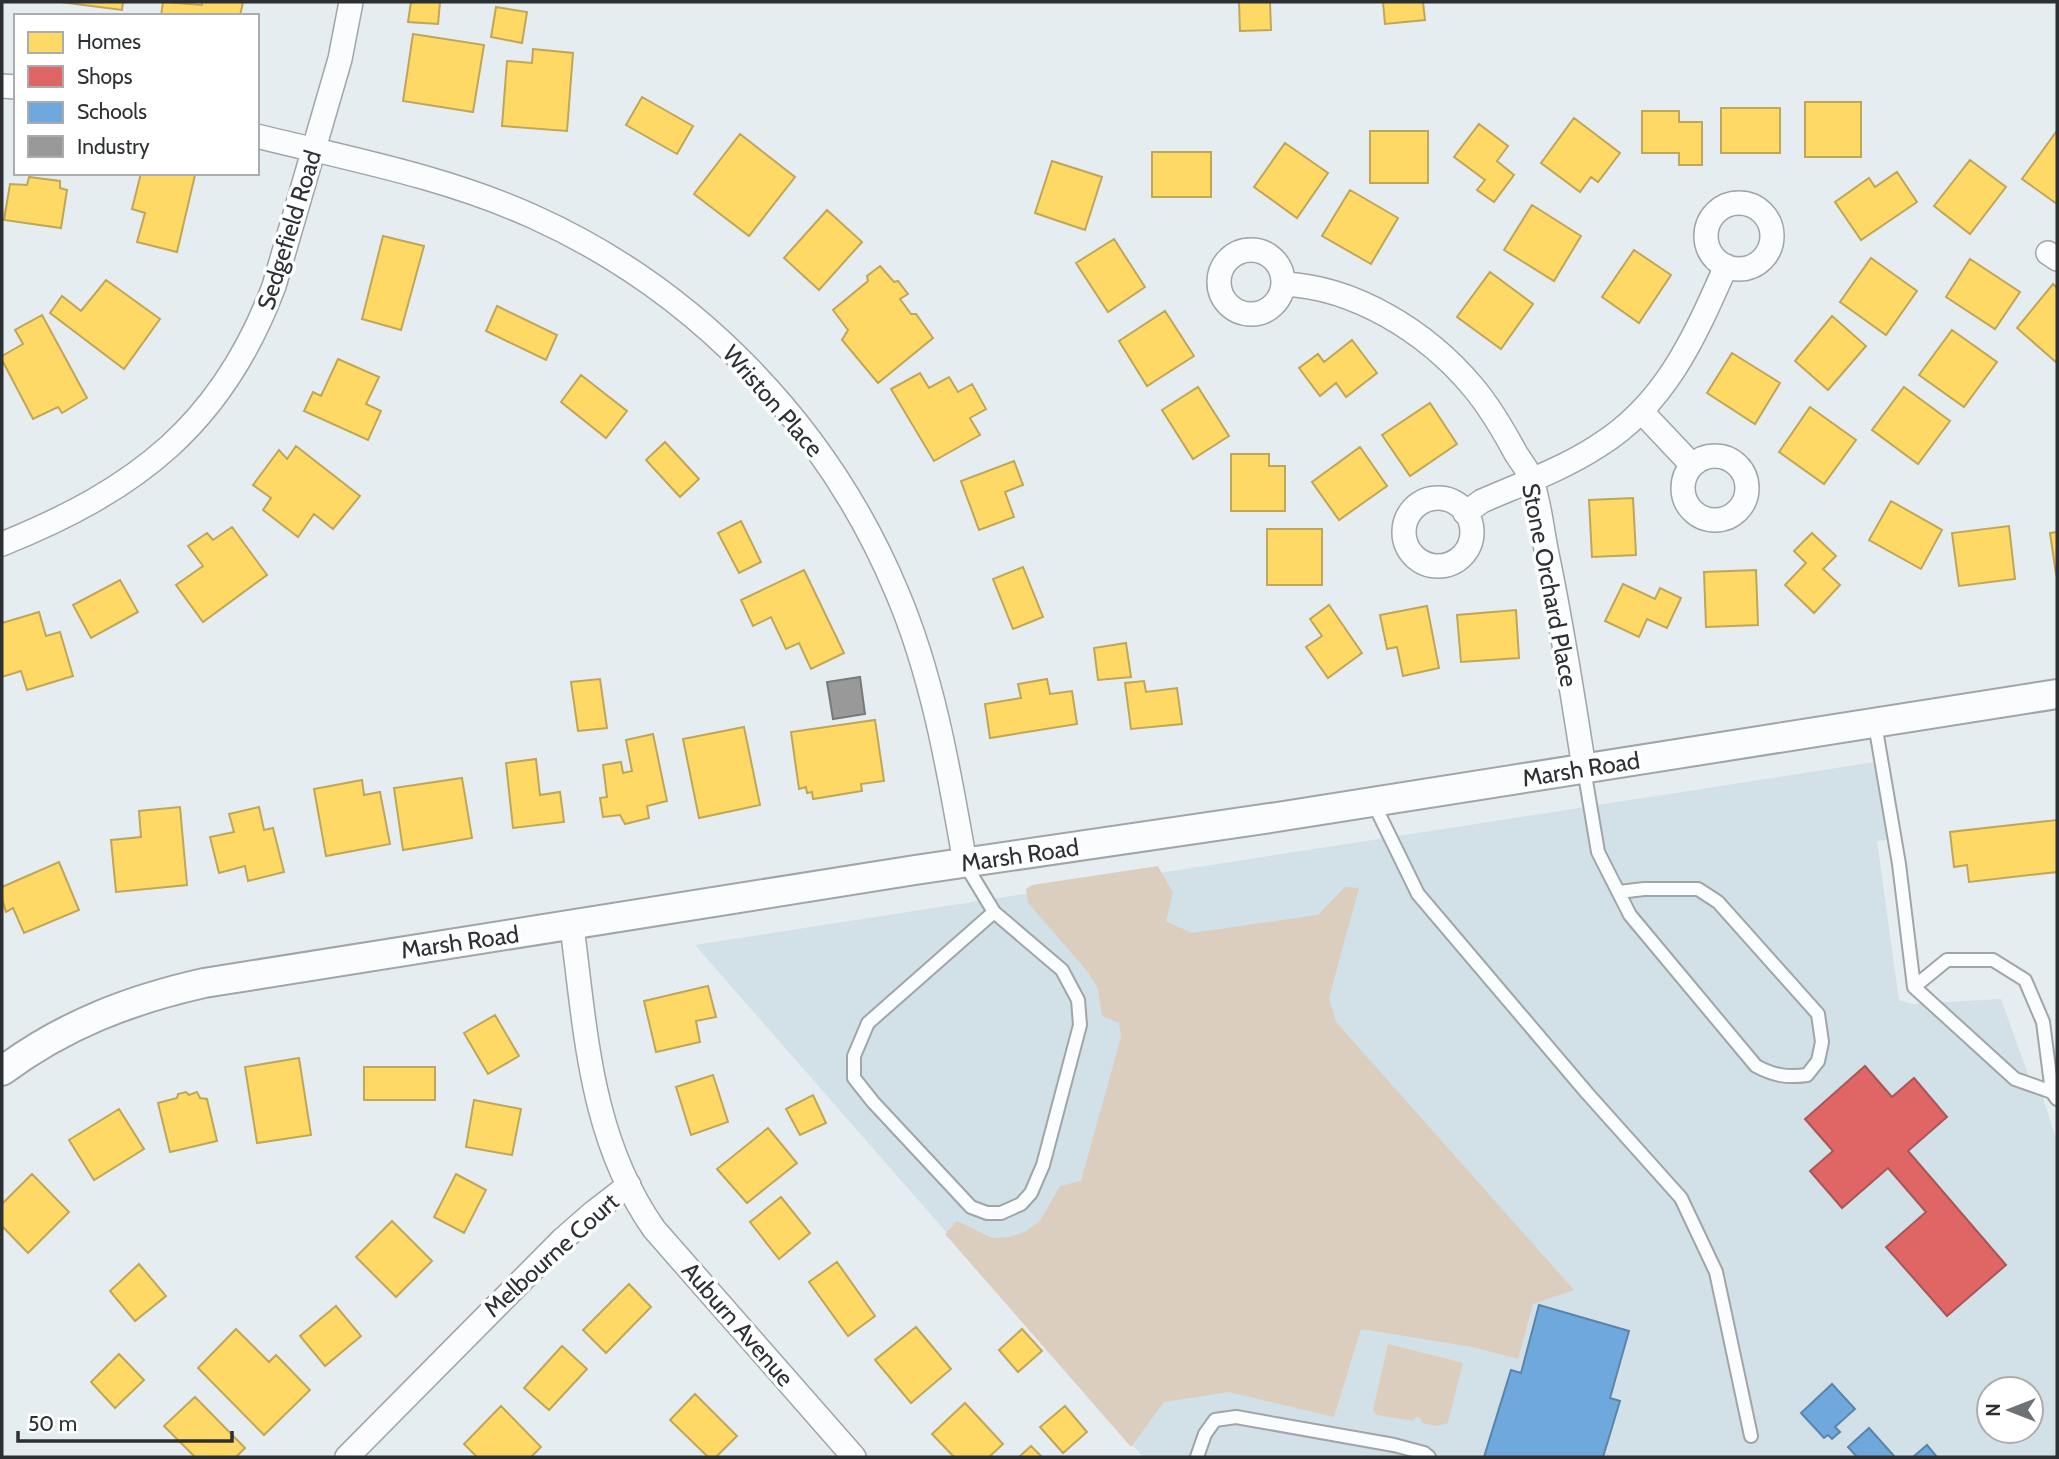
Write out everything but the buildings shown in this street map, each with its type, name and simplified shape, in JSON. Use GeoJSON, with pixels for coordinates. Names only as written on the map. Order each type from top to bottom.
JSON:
{"type":"FeatureCollection","features":[{"type":"Feature","properties":{"kind":"street","name":"Sedgefield Road"},"geometry":{"type":"LineString","coordinates":[[2,544],[93,502],[134,476],[186,432],[223,387],[266,308],[340,59],[351,2]]}},
{"type":"Feature","properties":{"kind":"street","name":"Wriston Place"},"geometry":{"type":"LineString","coordinates":[[259,136],[462,188],[534,217],[604,253],[637,274],[697,318],[771,390],[851,499],[869,530],[897,592],[920,657],[945,753],[965,863]]}},
{"type":"Feature","properties":{"kind":"street"},"geometry":{"type":"LineString","coordinates":[[1465,513],[1482,501],[1601,445],[1641,411],[1669,380],[1700,324],[1726,266]]}},
{"type":"Feature","properties":{"kind":"street","name":"Stone Orchard Place"},"geometry":{"type":"LineString","coordinates":[[1283,284],[1315,287],[1371,307],[1436,351],[1473,387],[1500,426],[1532,479],[1556,596],[1584,768]]}},
{"type":"Feature","properties":{"kind":"street"},"geometry":{"type":"LineString","coordinates":[[1641,411],[1692,465]]}},
{"type":"Feature","properties":{"kind":"street","name":"Marsh Road"},"geometry":{"type":"LineString","coordinates":[[2,1071],[49,1038],[99,1015],[169,991],[310,965],[2057,694]]}},
{"type":"Feature","properties":{"kind":"street","name":"Melbourne Court"},"geometry":{"type":"LineString","coordinates":[[346,1457],[562,1240],[629,1185],[600,1114],[572,926]]}},
{"type":"Feature","properties":{"kind":"street","name":"Auburn Avenue"},"geometry":{"type":"LineString","coordinates":[[629,1185],[640,1209],[654,1229],[854,1457]]}},
{"type":"Feature","properties":{"kind":"lane"},"geometry":{"type":"LineString","coordinates":[[1875,723],[1899,864],[1914,987],[2015,1079],[2055,1096]]}},
{"type":"Feature","properties":{"kind":"lane"},"geometry":{"type":"LineString","coordinates":[[1584,768],[1598,852],[1630,915],[1756,1066],[1772,1074],[1790,1077],[1807,1075],[1818,1061],[1822,1042],[1818,1014],[1718,902],[1698,889],[1619,892]]}},
{"type":"Feature","properties":{"kind":"lane"},"geometry":{"type":"LineString","coordinates":[[1373,802],[1418,894],[1587,1094],[1681,1198],[1716,1272],[1751,1436]]}},
{"type":"Feature","properties":{"kind":"lane"},"geometry":{"type":"LineString","coordinates":[[965,863],[994,912],[1062,970],[1078,1000],[1080,1025],[1043,1165],[1031,1193],[1021,1203],[1001,1213],[987,1213],[971,1207],[854,1078],[854,1056],[868,1023],[994,912]]}},
{"type":"Feature","properties":{"kind":"lane"},"geometry":{"type":"LineString","coordinates":[[1914,987],[1947,960],[1993,960],[2025,980],[2043,1022],[2055,1096]]}},
{"type":"Feature","properties":{"kind":"lane"},"geometry":{"type":"LineString","coordinates":[[1197,1457],[1205,1434],[1215,1420],[1237,1417],[1394,1445],[1424,1453],[1429,1457]]}},
{"type":"Feature","properties":{"kind":"shaded area"},"geometry":{"type":"Polygon","coordinates":[[[1882,761],[1896,839],[1877,841],[1899,1000],[1912,1004],[2001,999],[2030,1080],[2037,1079],[2057,1142],[2057,1457],[1143,1457],[695,945],[1882,761]]]}},
{"type":"Feature","properties":{"kind":"shaded area"},"geometry":{"type":"Polygon","coordinates":[[[1158,866],[1173,893],[1166,921],[1192,933],[1318,915],[1345,887],[1359,888],[1329,998],[1336,1022],[1574,1290],[1533,1304],[1518,1359],[1473,1347],[1361,1329],[1334,1417],[1229,1392],[1164,1402],[1131,1447],[945,1234],[957,1221],[992,1238],[1025,1232],[1040,1221],[1060,1186],[1081,1181],[1121,1037],[1119,1023],[1102,1016],[1098,989],[1088,972],[1028,903],[1026,889],[1032,885],[1158,866]]]}},
{"type":"Feature","properties":{"kind":"shaded area"},"geometry":{"type":"Polygon","coordinates":[[[1388,1344],[1463,1363],[1448,1423],[1437,1426],[1422,1423],[1421,1418],[1416,1417],[1413,1421],[1377,1415],[1373,1410],[1388,1344]]]}}]}
